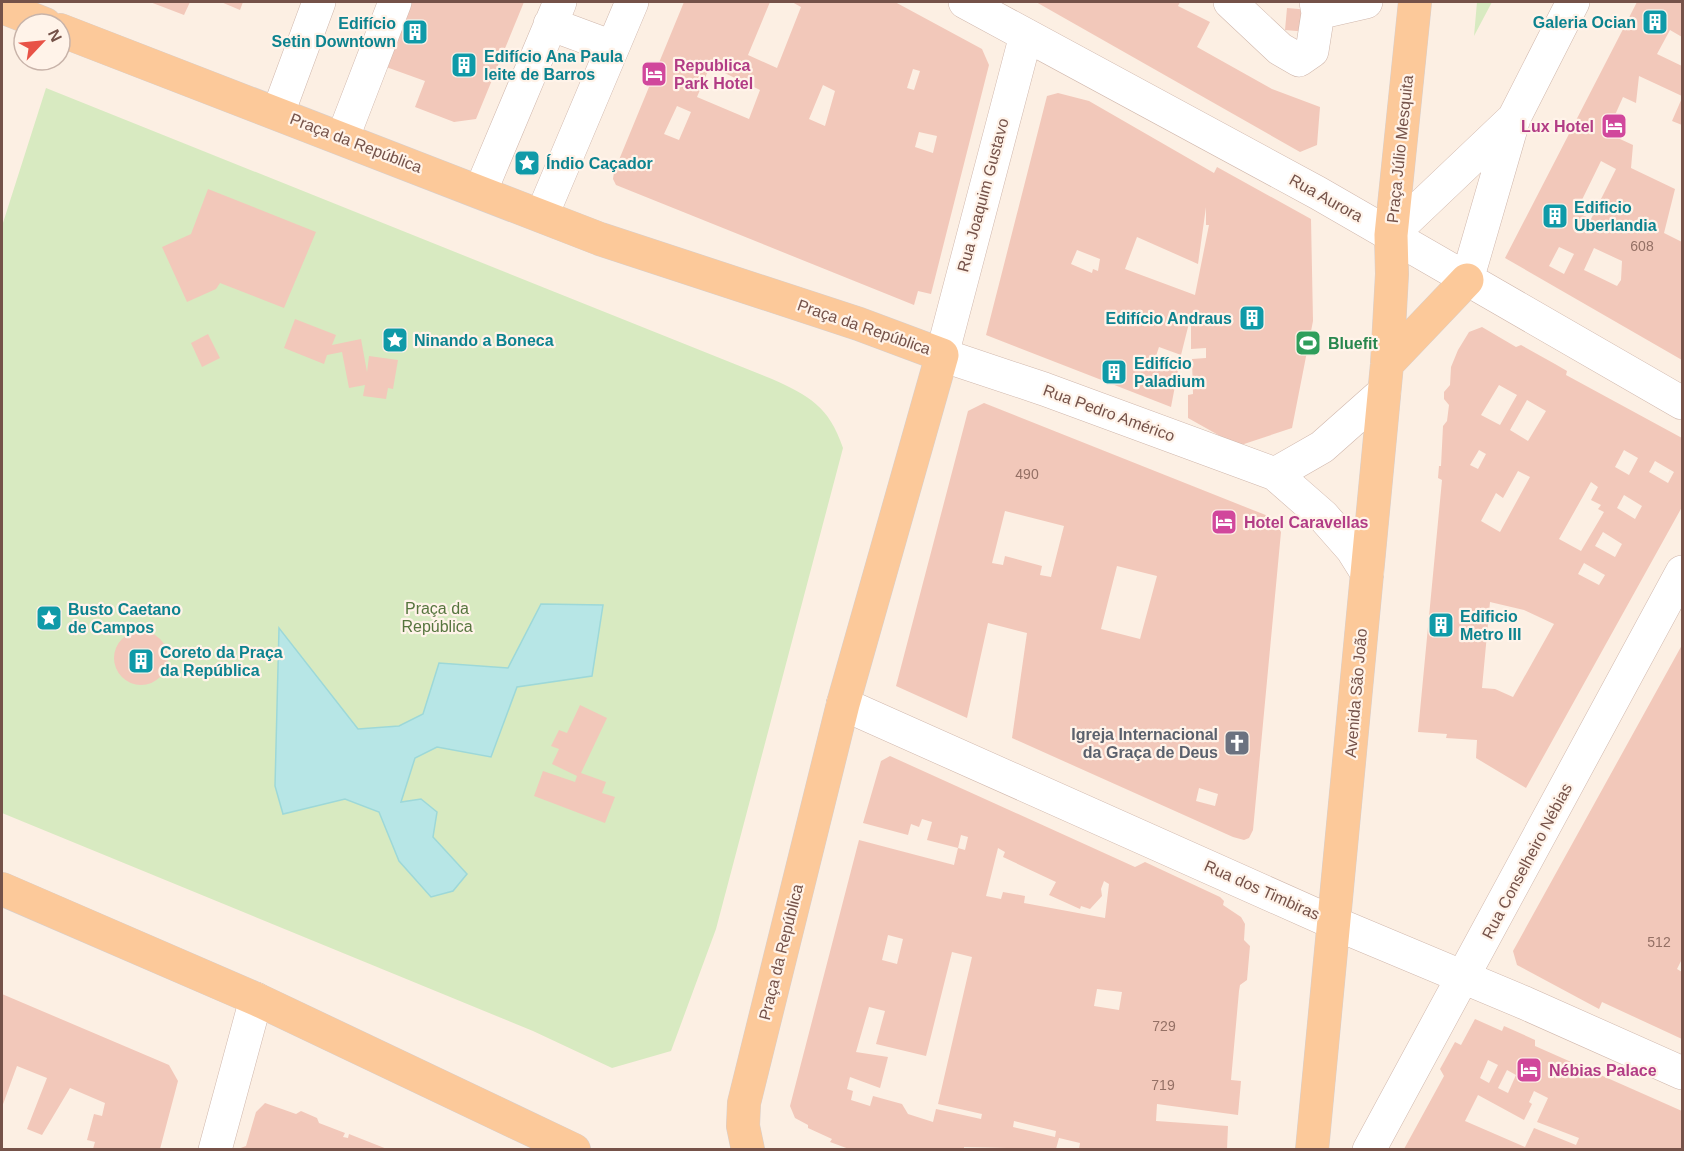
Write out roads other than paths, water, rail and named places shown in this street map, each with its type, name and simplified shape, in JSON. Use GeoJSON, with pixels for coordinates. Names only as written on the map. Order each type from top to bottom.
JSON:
{"type":"FeatureCollection","features":[{"type":"Feature","properties":{"kind":"main road","name":"Praça Júlio Mesquita"},"geometry":{"type":"LineString","coordinates":[[1391,235],[1415,2]]}},
{"type":"Feature","properties":{"kind":"main road","name":"Praça da República"},"geometry":{"type":"LineString","coordinates":[[72,35],[481,190],[600,239],[859,324],[942,355],[843,704],[744,1103],[743,1125],[748,1149]]}},
{"type":"Feature","properties":{"kind":"main road","name":"Avenida São João"},"geometry":{"type":"LineString","coordinates":[[1312,1149],[1385,378],[1392,274],[1391,235]]}},
{"type":"Feature","properties":{"kind":"main road"},"geometry":{"type":"LineString","coordinates":[[1385,378],[1467,280]]}},
{"type":"Feature","properties":{"kind":"main road"},"geometry":{"type":"LineString","coordinates":[[2,889],[255,999],[574,1149]]}},
{"type":"Feature","properties":{"kind":"street"},"geometry":{"type":"LineString","coordinates":[[278,113],[319,2]]}},
{"type":"Feature","properties":{"kind":"street"},"geometry":{"type":"LineString","coordinates":[[343,137],[395,2]]}},
{"type":"Feature","properties":{"kind":"street"},"geometry":{"type":"LineString","coordinates":[[542,215],[632,2]]}},
{"type":"Feature","properties":{"kind":"street","name":"Rua Aurora"},"geometry":{"type":"LineString","coordinates":[[965,2],[1318,193],[1683,403]]}},
{"type":"Feature","properties":{"kind":"street"},"geometry":{"type":"LineString","coordinates":[[1230,2],[1280,49],[1299,60],[1312,51],[1317,7],[1366,2]]}},
{"type":"Feature","properties":{"kind":"street","name":"Praça Júlio Mesquita"},"geometry":{"type":"LineString","coordinates":[[1467,280],[1514,118],[1573,2]]}},
{"type":"Feature","properties":{"kind":"street"},"geometry":{"type":"LineString","coordinates":[[481,190],[555,13],[612,47]]}},
{"type":"Feature","properties":{"kind":"street","name":"Rua Joaquim Gustavo"},"geometry":{"type":"LineString","coordinates":[[942,355],[1026,35]]}},
{"type":"Feature","properties":{"kind":"street","name":"Praça Júlio Mesquita"},"geometry":{"type":"LineString","coordinates":[[1391,235],[1514,118]]}},
{"type":"Feature","properties":{"kind":"street","name":"Rua Pedro Américo"},"geometry":{"type":"LineString","coordinates":[[942,355],[1034,385],[1275,474],[1323,516],[1352,549],[1367,573]]}},
{"type":"Feature","properties":{"kind":"street"},"geometry":{"type":"LineString","coordinates":[[1275,474],[1322,447],[1385,378]]}},
{"type":"Feature","properties":{"kind":"street","name":"Rua Conselheiro Nébias"},"geometry":{"type":"LineString","coordinates":[[1369,1149],[1683,572]]}},
{"type":"Feature","properties":{"kind":"street","name":"Rua dos Timbiras"},"geometry":{"type":"LineString","coordinates":[[843,704],[1334,923],[1683,1073]]}},
{"type":"Feature","properties":{"kind":"street"},"geometry":{"type":"LineString","coordinates":[[214,1149],[255,999]]}},
{"type":"Feature","properties":{"kind":"water"},"geometry":{"type":"Polygon","coordinates":[[[541,604],[603,605],[592,676],[517,687],[491,757],[437,747],[415,758],[401,802],[421,799],[437,812],[433,837],[467,874],[453,891],[431,897],[399,861],[379,812],[345,799],[283,814],[275,786],[279,628],[358,729],[399,726],[423,714],[439,663],[508,668],[541,604]]]}},
{"type":"Feature","properties":{"kind":"place","name":"Galeria Ocian"},"geometry":{"type":"Point","coordinates":[1655,22]}},
{"type":"Feature","properties":{"kind":"place","name":"Edifício Setin Downtown"},"geometry":{"type":"Point","coordinates":[415,32]}},
{"type":"Feature","properties":{"kind":"place","name":"Edifício Ana Paula leite de Barros"},"geometry":{"type":"Point","coordinates":[464,65]}},
{"type":"Feature","properties":{"kind":"place","name":"Republica Park Hotel"},"geometry":{"type":"Point","coordinates":[654,74]}},
{"type":"Feature","properties":{"kind":"place","name":"Lux Hotel"},"geometry":{"type":"Point","coordinates":[1614,126]}},
{"type":"Feature","properties":{"kind":"place","name":"Índio Caçador"},"geometry":{"type":"Point","coordinates":[527,163]}},
{"type":"Feature","properties":{"kind":"place","name":"Edificio Uberlandia"},"geometry":{"type":"Point","coordinates":[1555,216]}},
{"type":"Feature","properties":{"kind":"place","name":"Edifício Andraus"},"geometry":{"type":"Point","coordinates":[1252,318]}},
{"type":"Feature","properties":{"kind":"place","name":"Ninando a Boneca"},"geometry":{"type":"Point","coordinates":[395,340]}},
{"type":"Feature","properties":{"kind":"place","name":"Bluefit"},"geometry":{"type":"Point","coordinates":[1308,343]}},
{"type":"Feature","properties":{"kind":"place","name":"Edifício Paladium"},"geometry":{"type":"Point","coordinates":[1114,372]}},
{"type":"Feature","properties":{"kind":"place","name":"Hotel Caravellas"},"geometry":{"type":"Point","coordinates":[1224,522]}},
{"type":"Feature","properties":{"kind":"place","name":"Busto Caetano de Campos"},"geometry":{"type":"Point","coordinates":[49,618]}},
{"type":"Feature","properties":{"kind":"place","name":"Edificio Metro III"},"geometry":{"type":"Point","coordinates":[1441,625]}},
{"type":"Feature","properties":{"kind":"place","name":"Coreto da Praça da República"},"geometry":{"type":"Point","coordinates":[141,661]}},
{"type":"Feature","properties":{"kind":"place","name":"Igreja Internacional da Graça de Deus"},"geometry":{"type":"Point","coordinates":[1237,743]}},
{"type":"Feature","properties":{"kind":"place","name":"Nébias Palace"},"geometry":{"type":"Point","coordinates":[1529,1070]}}]}
